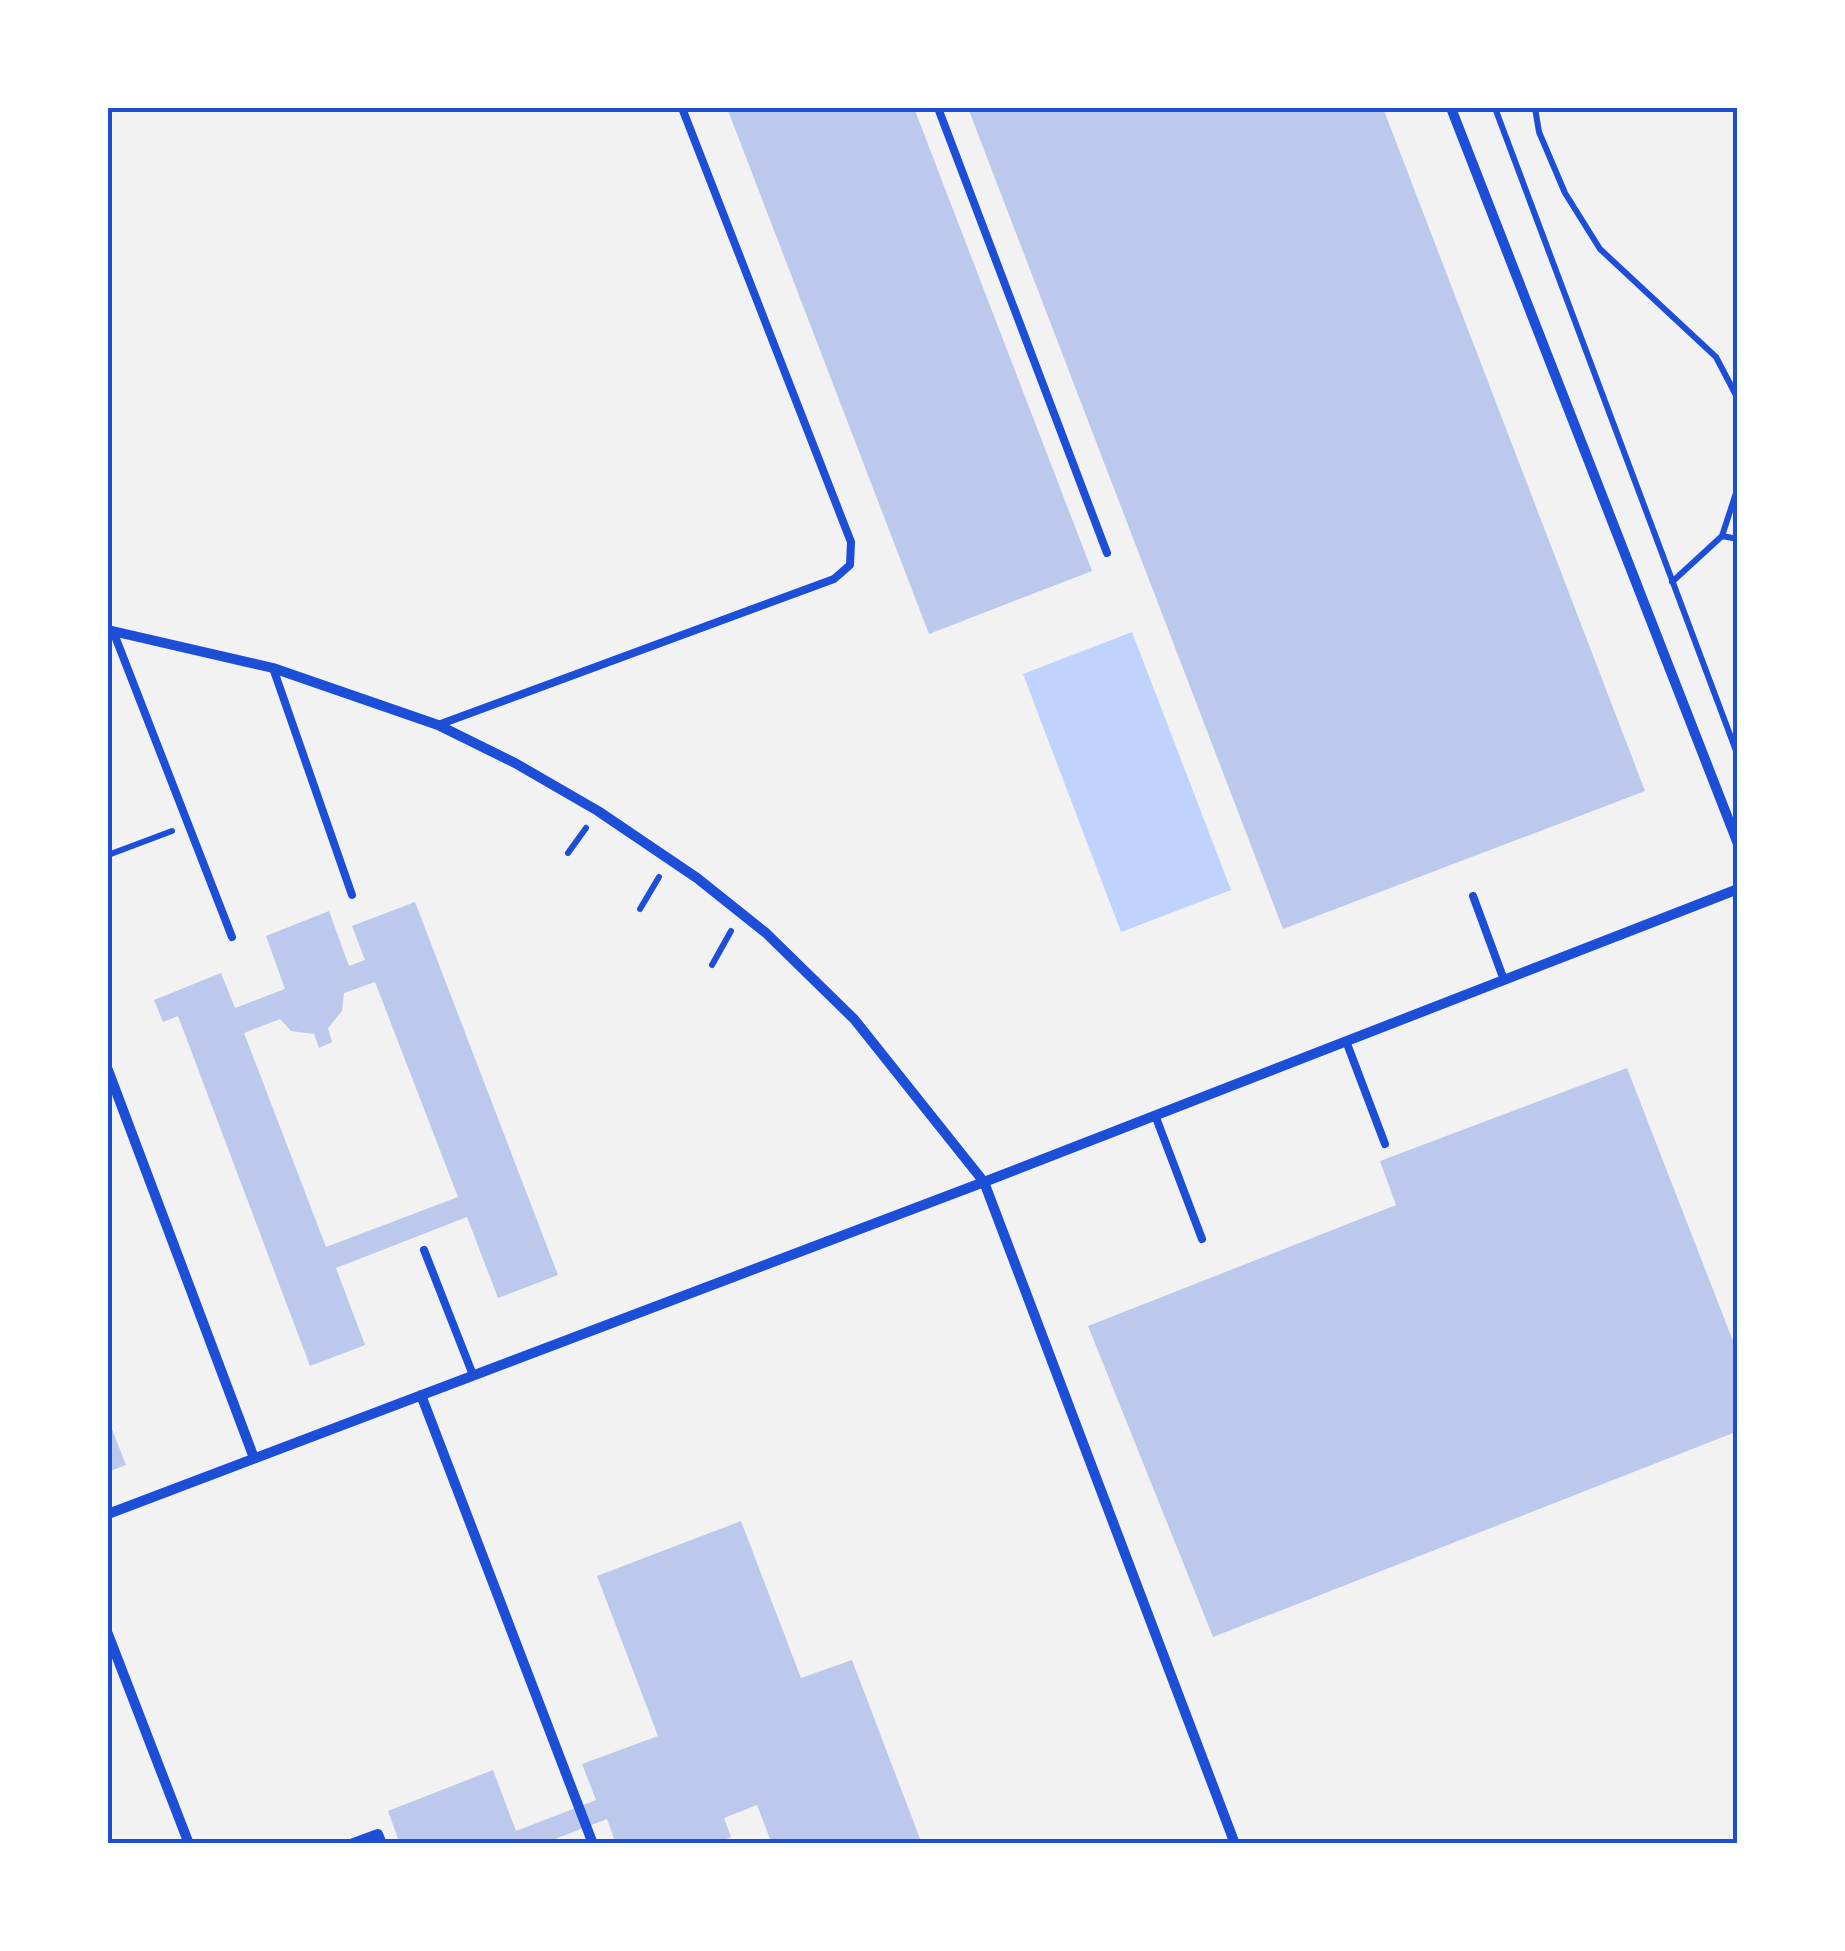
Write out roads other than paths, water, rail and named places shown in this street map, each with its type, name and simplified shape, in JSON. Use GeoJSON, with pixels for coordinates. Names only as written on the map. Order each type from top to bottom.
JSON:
{"type":"FeatureCollection","features":[{"type":"Feature","properties":{"kind":"street"},"geometry":{"type":"LineString","coordinates":[[1451,108],[1738,844]]}},
{"type":"Feature","properties":{"kind":"street"},"geometry":{"type":"LineString","coordinates":[[110,630],[273,668],[438,725],[598,811],[670,859],[742,912],[854,1020],[984,1182],[1235,1844]]}},
{"type":"Feature","properties":{"kind":"street"},"geometry":{"type":"LineString","coordinates":[[108,1514],[984,1182],[1738,890]]}},
{"type":"Feature","properties":{"kind":"street"},"geometry":{"type":"LineString","coordinates":[[108,1070],[254,1458]]}},
{"type":"Feature","properties":{"kind":"street"},"geometry":{"type":"LineString","coordinates":[[421,1395],[593,1844]]}},
{"type":"Feature","properties":{"kind":"street"},"geometry":{"type":"LineString","coordinates":[[108,1634],[189,1844]]}},
{"type":"Feature","properties":{"kind":"street"},"geometry":{"type":"LineString","coordinates":[[352,1844],[378,1834],[382,1844]]}},
{"type":"Feature","properties":{"kind":"lane"},"geometry":{"type":"LineString","coordinates":[[438,725],[834,579],[850,565],[851,542],[682,108]]}},
{"type":"Feature","properties":{"kind":"lane"},"geometry":{"type":"LineString","coordinates":[[938,108],[1107,553]]}},
{"type":"Feature","properties":{"kind":"lane"},"geometry":{"type":"LineString","coordinates":[[110,630],[232,937]]}},
{"type":"Feature","properties":{"kind":"lane"},"geometry":{"type":"LineString","coordinates":[[273,668],[352,895]]}},
{"type":"Feature","properties":{"kind":"lane"},"geometry":{"type":"LineString","coordinates":[[1473,896],[1504,980]]}},
{"type":"Feature","properties":{"kind":"lane"},"geometry":{"type":"LineString","coordinates":[[1346,1041],[1385,1144]]}},
{"type":"Feature","properties":{"kind":"lane"},"geometry":{"type":"LineString","coordinates":[[1156,1115],[1202,1238]]}},
{"type":"Feature","properties":{"kind":"lane"},"geometry":{"type":"LineString","coordinates":[[424,1250],[473,1376]]}},
{"type":"Feature","properties":{"kind":"water"},"geometry":{"type":"Polygon","coordinates":[[[1132,632],[1231,890],[1121,932],[1023,674],[1132,632]]]}}]}
